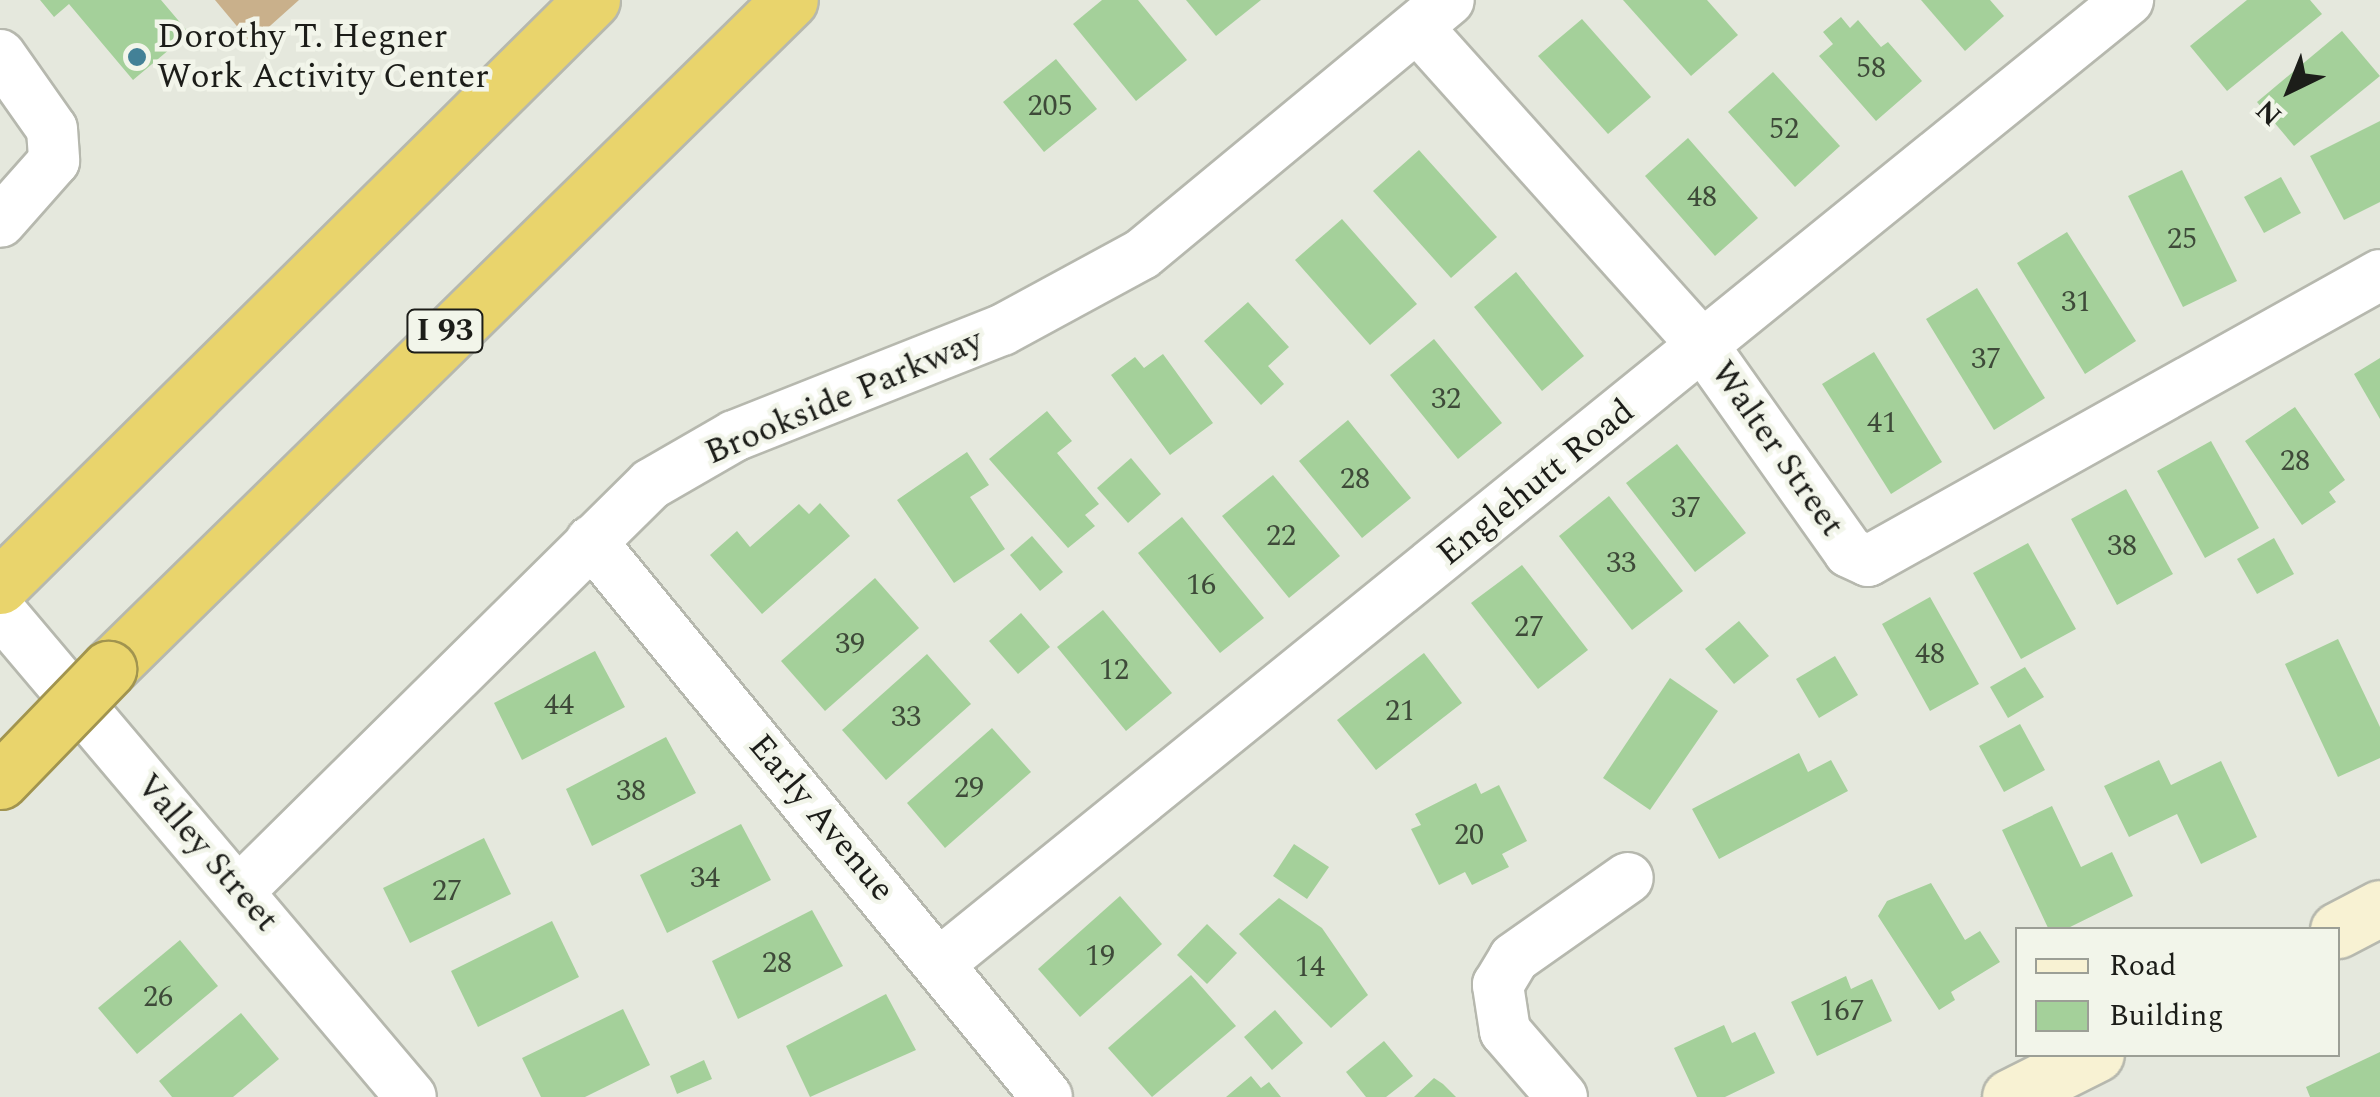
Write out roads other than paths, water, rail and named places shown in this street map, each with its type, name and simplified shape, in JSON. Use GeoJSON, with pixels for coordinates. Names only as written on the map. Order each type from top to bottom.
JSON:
{"type":"FeatureCollection","features":[{"type":"Feature","properties":{"kind":"highway"},"geometry":{"type":"LineString","coordinates":[[8,587],[592,0]]}},
{"type":"Feature","properties":{"kind":"highway","name":"I 93"},"geometry":{"type":"LineString","coordinates":[[0,781],[108,668],[790,0]]}},
{"type":"Feature","properties":{"kind":"street","name":"Englehutt Road"},"geometry":{"type":"LineString","coordinates":[[941,962],[2128,0]]}},
{"type":"Feature","properties":{"kind":"street","name":"Walter Street"},"geometry":{"type":"LineString","coordinates":[[1434,14],[1704,347],[1849,552],[1885,559],[2380,275]]}},
{"type":"Feature","properties":{"kind":"street","name":"Brookside Parkway"},"geometry":{"type":"LineString","coordinates":[[240,890],[651,484],[734,436],[1002,330],[1142,254],[1434,14]]}},
{"type":"Feature","properties":{"kind":"street"},"geometry":{"type":"LineString","coordinates":[[0,56],[52,129],[54,161],[0,222]]}},
{"type":"Feature","properties":{"kind":"street","name":"Early Avenue"},"geometry":{"type":"LineString","coordinates":[[591,541],[941,962],[1047,1097]]}},
{"type":"Feature","properties":{"kind":"street","name":"Valley Street"},"geometry":{"type":"LineString","coordinates":[[8,587],[240,890],[412,1097]]}},
{"type":"Feature","properties":{"kind":"street"},"geometry":{"type":"LineString","coordinates":[[1562,1097],[1505,1032],[1498,985],[1514,958],[1628,878]]}},
{"type":"Feature","properties":{"kind":"street"},"geometry":{"type":"LineString","coordinates":[[2340,929],[2380,908]]}},
{"type":"Feature","properties":{"kind":"street"},"geometry":{"type":"LineString","coordinates":[[2038,1091],[2091,1057]]}},
{"type":"Feature","properties":{"kind":"place","name":"Dorothy T. Hegner Work Activity Center"},"geometry":{"type":"Point","coordinates":[137,57]}}]}
